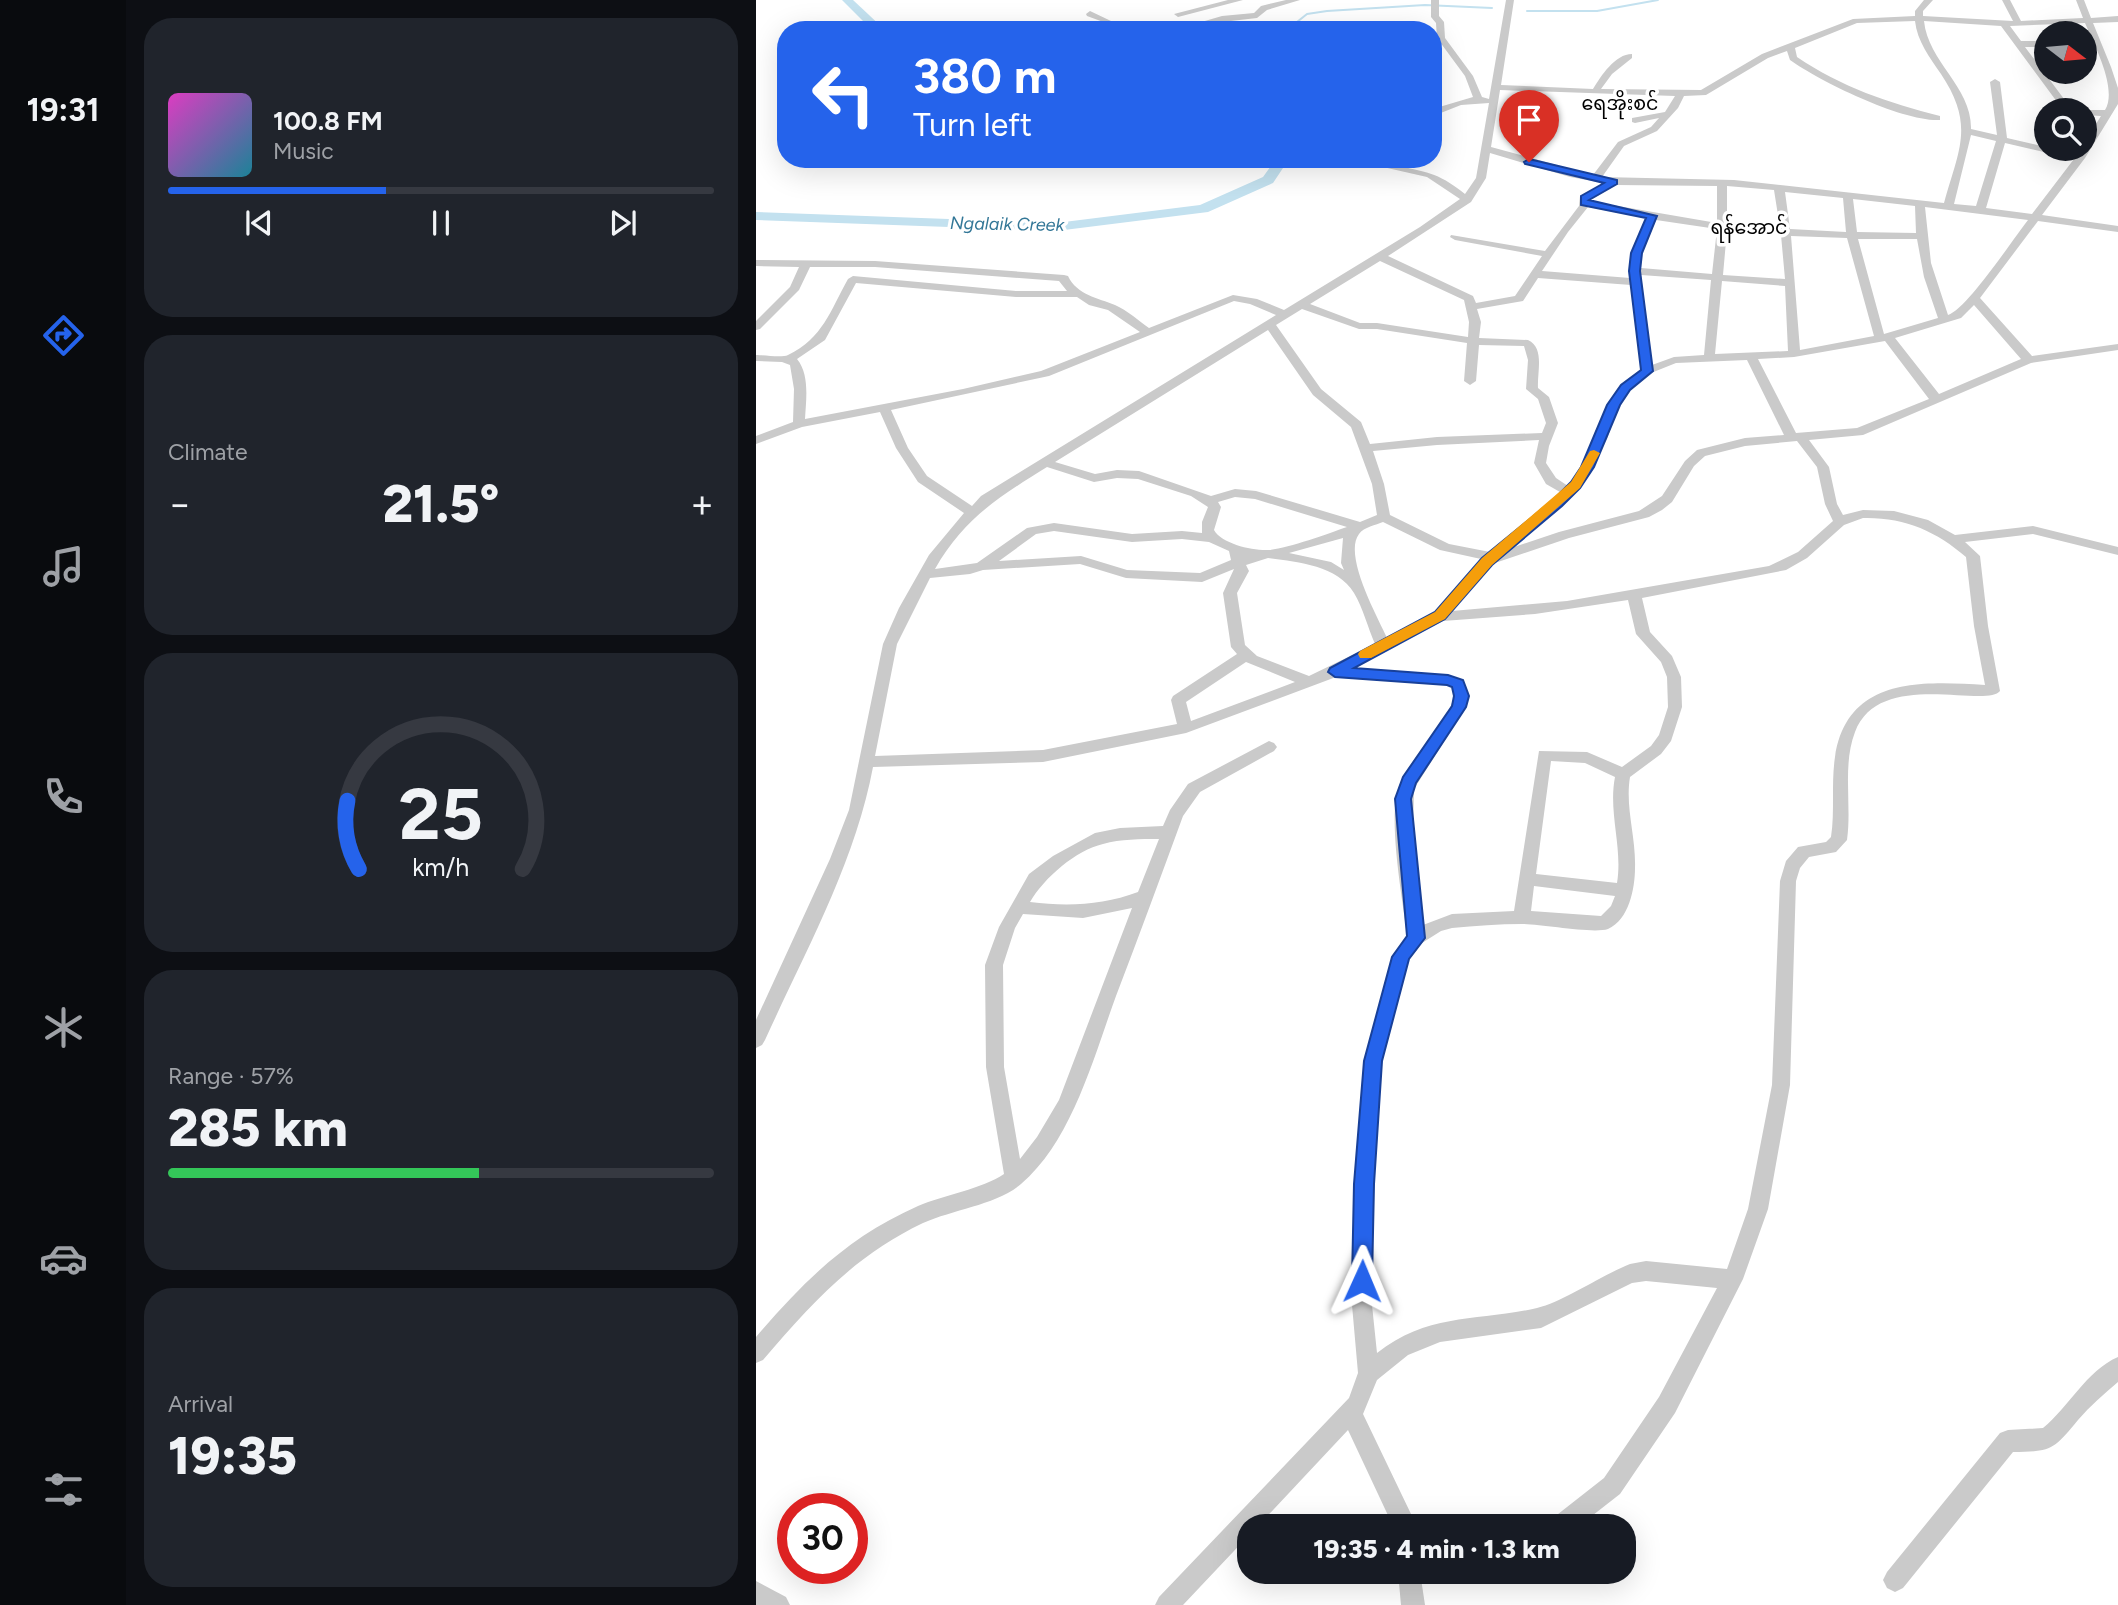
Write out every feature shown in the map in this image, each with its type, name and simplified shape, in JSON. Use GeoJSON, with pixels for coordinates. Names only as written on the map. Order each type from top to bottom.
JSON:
{"type":"FeatureCollection","features":[{"type":"Feature","properties":{"kind":"street"},"geometry":{"type":"LineString","coordinates":[[1178,14],[1239,0]]}},
{"type":"Feature","properties":{"kind":"street"},"geometry":{"type":"LineString","coordinates":[[1214,21],[1257,15],[1264,8],[1296,0]]}},
{"type":"Feature","properties":{"kind":"street"},"geometry":{"type":"LineString","coordinates":[[756,1040],[838,859],[857,810],[890,644],[936,555],[971,512],[1467,200],[1476,190],[1480,178],[1510,0]]}},
{"type":"Feature","properties":{"kind":"street"},"geometry":{"type":"LineString","coordinates":[[1929,0],[1921,7],[1918,18],[1926,43],[1954,84],[1965,114],[1966,131],[1948,207]]}},
{"type":"Feature","properties":{"kind":"street"},"geometry":{"type":"LineString","coordinates":[[2006,0],[2018,23]]}},
{"type":"Feature","properties":{"kind":"street"},"geometry":{"type":"LineString","coordinates":[[2080,0],[2089,20]]}},
{"type":"Feature","properties":{"kind":"street"},"geometry":{"type":"LineString","coordinates":[[1434,5],[1435,17],[1439,21]]}},
{"type":"Feature","properties":{"kind":"street"},"geometry":{"type":"LineString","coordinates":[[1090,14],[1101,21]]}},
{"type":"Feature","properties":{"kind":"street"},"geometry":{"type":"LineString","coordinates":[[1496,87],[1595,92],[1707,92],[1754,62],[1856,21],[1918,18],[2018,23],[2118,19]]}},
{"type":"Feature","properties":{"kind":"street"},"geometry":{"type":"LineString","coordinates":[[2004,23],[2059,98]]}},
{"type":"Feature","properties":{"kind":"street"},"geometry":{"type":"LineString","coordinates":[[1442,39],[1469,76],[1478,99]]}},
{"type":"Feature","properties":{"kind":"street"},"geometry":{"type":"LineString","coordinates":[[2097,43],[2115,88],[2113,104],[2097,131]]}},
{"type":"Feature","properties":{"kind":"street"},"geometry":{"type":"LineString","coordinates":[[2018,44],[2034,44]]}},
{"type":"Feature","properties":{"kind":"street"},"geometry":{"type":"LineString","coordinates":[[1790,46],[1793,58],[1827,78],[1898,107],[1937,118]]}},
{"type":"Feature","properties":{"kind":"street"},"geometry":{"type":"LineString","coordinates":[[1442,53],[1452,54]]}},
{"type":"Feature","properties":{"kind":"street"},"geometry":{"type":"LineString","coordinates":[[1595,92],[1609,72],[1629,56]]}},
{"type":"Feature","properties":{"kind":"street"},"geometry":{"type":"LineString","coordinates":[[1980,210],[2002,138],[1995,82]]}},
{"type":"Feature","properties":{"kind":"street"},"geometry":{"type":"LineString","coordinates":[[1595,179],[1621,144],[1654,129],[1680,94]]}},
{"type":"Feature","properties":{"kind":"street"},"geometry":{"type":"LineString","coordinates":[[1442,108],[1478,99],[1494,103]]}},
{"type":"Feature","properties":{"kind":"street"},"geometry":{"type":"LineString","coordinates":[[2097,113],[2108,113]]}},
{"type":"Feature","properties":{"kind":"street"},"geometry":{"type":"LineString","coordinates":[[1634,120],[1667,114]]}},
{"type":"Feature","properties":{"kind":"street"},"geometry":{"type":"LineString","coordinates":[[1966,131],[2034,146]]}},
{"type":"Feature","properties":{"kind":"street"},"geometry":{"type":"LineString","coordinates":[[1486,149],[1614,182],[1722,183],[1779,188],[1980,210],[2118,229]]}},
{"type":"Feature","properties":{"kind":"street"},"geometry":{"type":"LineString","coordinates":[[867,762],[1043,756],[1186,728],[1335,672],[1440,616],[1490,559],[1569,492],[1588,467],[1614,405],[1625,388],[1647,371],[1674,360],[1794,354],[1884,338],[1957,316],[1974,299],[2078,161]]}},
{"type":"Feature","properties":{"kind":"street"},"geometry":{"type":"LineString","coordinates":[[1401,168],[1425,173],[1444,182],[1467,200]]}},
{"type":"Feature","properties":{"kind":"street"},"geometry":{"type":"LineString","coordinates":[[1472,307],[1519,299],[1547,254],[1584,206],[1584,198],[1614,182]]}},
{"type":"Feature","properties":{"kind":"street"},"geometry":{"type":"LineString","coordinates":[[1709,360],[1722,226],[1722,183]]}},
{"type":"Feature","properties":{"kind":"street"},"geometry":{"type":"LineString","coordinates":[[1779,188],[1789,257],[1788,283],[1794,354]]}},
{"type":"Feature","properties":{"kind":"street"},"geometry":{"type":"LineString","coordinates":[[1848,197],[1852,236],[1884,338],[1936,399]]}},
{"type":"Feature","properties":{"kind":"street"},"geometry":{"type":"LineString","coordinates":[[1584,202],[1652,216],[1722,226],[1852,236],[1919,236]]}},
{"type":"Feature","properties":{"kind":"street"},"geometry":{"type":"LineString","coordinates":[[1920,204],[1919,236],[1934,295],[1944,320]]}},
{"type":"Feature","properties":{"kind":"street"},"geometry":{"type":"LineString","coordinates":[[1647,371],[1635,277],[1637,253],[1652,216]]}},
{"type":"Feature","properties":{"kind":"street"},"geometry":{"type":"LineString","coordinates":[[1455,237],[1547,254]]}},
{"type":"Feature","properties":{"kind":"street"},"geometry":{"type":"LineString","coordinates":[[1379,256],[1466,296],[1472,307],[1474,341],[1471,381]]}},
{"type":"Feature","properties":{"kind":"street"},"geometry":{"type":"LineString","coordinates":[[756,263],[875,264],[1064,278],[1066,285],[1093,303],[1112,308],[1131,323],[1148,331]]}},
{"type":"Feature","properties":{"kind":"street"},"geometry":{"type":"LineString","coordinates":[[756,327],[795,288],[806,263]]}},
{"type":"Feature","properties":{"kind":"street"},"geometry":{"type":"LineString","coordinates":[[1534,274],[1718,277],[1788,283]]}},
{"type":"Feature","properties":{"kind":"street"},"geometry":{"type":"LineString","coordinates":[[790,360],[793,354],[808,348],[820,338],[844,300],[853,279],[1016,294],[1082,294]]}},
{"type":"Feature","properties":{"kind":"street"},"geometry":{"type":"LineString","coordinates":[[756,440],[799,424],[1045,374],[1233,298],[1253,301],[1285,315]]}},
{"type":"Feature","properties":{"kind":"street"},"geometry":{"type":"LineString","coordinates":[[1974,299],[2029,359]]}},
{"type":"Feature","properties":{"kind":"street"},"geometry":{"type":"LineString","coordinates":[[1302,304],[1359,326],[1377,326],[1474,341],[1528,343],[1534,363],[1532,389],[1543,397],[1552,423],[1540,463],[1551,481],[1569,492]]}},
{"type":"Feature","properties":{"kind":"street"},"geometry":{"type":"LineString","coordinates":[[1270,324],[1317,391],[1357,425],[1378,484],[1384,517]]}},
{"type":"Feature","properties":{"kind":"street"},"geometry":{"type":"LineString","coordinates":[[925,574],[970,570],[982,566],[1082,561],[1126,573],[1194,578],[1384,517],[1445,547],[1490,559],[1564,535],[1644,514],[1667,499],[1681,475],[1701,453],[1745,442],[1859,432],[1904,415],[2029,359],[2118,347]]}},
{"type":"Feature","properties":{"kind":"street"},"geometry":{"type":"LineString","coordinates":[[756,358],[790,360],[795,363],[800,373],[799,424]]}},
{"type":"Feature","properties":{"kind":"street"},"geometry":{"type":"LineString","coordinates":[[1752,358],[1795,436],[1823,467],[1830,504],[1839,520]]}},
{"type":"Feature","properties":{"kind":"street"},"geometry":{"type":"LineString","coordinates":[[884,408],[902,448],[922,479],[971,512]]}},
{"type":"Feature","properties":{"kind":"street"},"geometry":{"type":"LineString","coordinates":[[1366,448],[1437,441],[1549,436]]}},
{"type":"Feature","properties":{"kind":"street"},"geometry":{"type":"LineString","coordinates":[[1065,451],[1074,470]]}},
{"type":"Feature","properties":{"kind":"street"},"geometry":{"type":"LineString","coordinates":[[1045,463],[1094,478],[1118,474],[1139,475],[1196,493],[1209,500],[1215,507],[1208,532],[1239,562],[1242,571],[1232,585],[1230,600],[1238,647],[1245,656],[1307,681]]}},
{"type":"Feature","properties":{"kind":"street"},"geometry":{"type":"LineString","coordinates":[[1209,500],[1235,493],[1256,495],[1358,527]]}},
{"type":"Feature","properties":{"kind":"street"},"geometry":{"type":"LineString","coordinates":[[1440,616],[1490,615],[1634,595],[1794,563],[1805,556],[1839,520],[1859,514],[1903,516],[1923,522],[1955,539],[1973,556],[1981,625],[1993,691],[1931,687],[1877,698],[1856,715],[1846,734],[1842,756],[1839,840],[1830,848],[1804,851],[1792,866],[1788,880],[1781,1085],[1758,1209],[1733,1279],[1667,1405],[1612,1486],[1576,1514]]}},
{"type":"Feature","properties":{"kind":"street"},"geometry":{"type":"LineString","coordinates":[[1182,535],[1212,515]]}},
{"type":"Feature","properties":{"kind":"street"},"geometry":{"type":"LineString","coordinates":[[982,566],[1032,531],[1054,527],[1132,538],[1182,535],[1276,553],[1328,566],[1357,587]]}},
{"type":"Feature","properties":{"kind":"street"},"geometry":{"type":"LineString","coordinates":[[1358,527],[1347,550],[1348,563],[1382,645]]}},
{"type":"Feature","properties":{"kind":"street"},"geometry":{"type":"LineString","coordinates":[[1955,539],[2033,530],[2118,551]]}},
{"type":"Feature","properties":{"kind":"street"},"geometry":{"type":"LineString","coordinates":[[1216,572],[1229,555],[1222,543]]}},
{"type":"Feature","properties":{"kind":"street"},"geometry":{"type":"LineString","coordinates":[[1216,572],[1232,585]]}},
{"type":"Feature","properties":{"kind":"street"},"geometry":{"type":"LineString","coordinates":[[1167,1605],[1357,1405],[1369,1373],[1362,1305],[1364,1184],[1373,1061],[1401,957],[1416,938],[1436,925],[1452,921],[1522,917],[1604,923],[1617,911],[1623,890],[1627,848],[1620,810],[1623,774],[1656,750],[1666,737],[1675,707],[1674,677],[1667,660],[1643,634],[1634,595]]}},
{"type":"Feature","properties":{"kind":"street"},"geometry":{"type":"LineString","coordinates":[[1186,728],[1178,700],[1245,656]]}},
{"type":"Feature","properties":{"kind":"street"},"geometry":{"type":"LineString","coordinates":[[1335,672],[1448,680],[1458,683],[1461,688],[1459,707],[1415,771],[1403,799],[1416,938]]}},
{"type":"Feature","properties":{"kind":"street"},"geometry":{"type":"LineString","coordinates":[[756,1353],[838,1265],[878,1236],[948,1203],[984,1194],[1014,1178],[1042,1146],[1067,1103],[1176,814],[1194,788],[1269,747]]}},
{"type":"Feature","properties":{"kind":"street"},"geometry":{"type":"LineString","coordinates":[[1522,917],[1544,755],[1587,758],[1623,774]]}},
{"type":"Feature","properties":{"kind":"street"},"geometry":{"type":"LineString","coordinates":[[1014,1178],[995,1067],[994,965],[1006,927],[1035,879],[1059,860],[1095,839],[1120,834],[1169,832]]}},
{"type":"Feature","properties":{"kind":"street"},"geometry":{"type":"LineString","coordinates":[[1527,879],[1623,890]]}},
{"type":"Feature","properties":{"kind":"street"},"geometry":{"type":"LineString","coordinates":[[1019,907],[1060,913],[1096,912],[1119,907],[1145,896]]}},
{"type":"Feature","properties":{"kind":"street"},"geometry":{"type":"LineString","coordinates":[[1369,1373],[1401,1348],[1420,1339],[1440,1332],[1541,1318],[1630,1274],[1646,1272],[1733,1279]]}},
{"type":"Feature","properties":{"kind":"street"},"geometry":{"type":"LineString","coordinates":[[1895,1580],[2008,1441],[2038,1441],[2050,1436],[2092,1391],[2118,1368]]}},
{"type":"Feature","properties":{"kind":"street"},"geometry":{"type":"LineString","coordinates":[[1351,1411],[1398,1514]]}},
{"type":"Feature","properties":{"kind":"street"},"geometry":{"type":"LineString","coordinates":[[1410,1584],[1413,1605]]}},
{"type":"Feature","properties":{"kind":"street"},"geometry":{"type":"LineString","coordinates":[[756,1593],[778,1605]]}},
{"type":"Feature","properties":{"kind":"waterway","name":"Ngalaik Creek"},"geometry":{"type":"LineString","coordinates":[[847,0],[869,21]]}},
{"type":"Feature","properties":{"kind":"waterway"},"geometry":{"type":"LineString","coordinates":[[1527,11],[1597,11],[1658,0]]}},
{"type":"Feature","properties":{"kind":"waterway"},"geometry":{"type":"LineString","coordinates":[[1298,21],[1307,14],[1327,11],[1425,5],[1492,8]]}},
{"type":"Feature","properties":{"kind":"waterway","name":"Ngalaik Creek"},"geometry":{"type":"LineString","coordinates":[[756,216],[1056,227],[1203,209],[1268,180],[1277,168]]}},
{"type":"Feature","properties":{"kind":"slow traffic"},"geometry":{"type":"LineString","coordinates":[[1365,654],[1440,616],[1487,561],[1576,485],[1594,453]]}},
{"type":"Feature","properties":{"kind":"district","name":"ရေအိုးစင်"},"geometry":{"type":"Point","coordinates":[1620,103]}},
{"type":"Feature","properties":{"kind":"district","name":"ရန်အောင်"},"geometry":{"type":"Point","coordinates":[1749,227]}},
{"type":"Feature","properties":{"kind":"route"},"geometry":{"type":"LineString","coordinates":[[1362,1281],[1364,1184],[1373,1061],[1401,957],[1416,938],[1403,799],[1415,771],[1459,707],[1462,696],[1458,683],[1448,680],[1335,672],[1440,616],[1487,561],[1576,485],[1588,467],[1614,405],[1625,388],[1647,371],[1635,271],[1637,253],[1652,216],[1584,202],[1584,198],[1614,182],[1573,175],[1529,162]]}}]}
